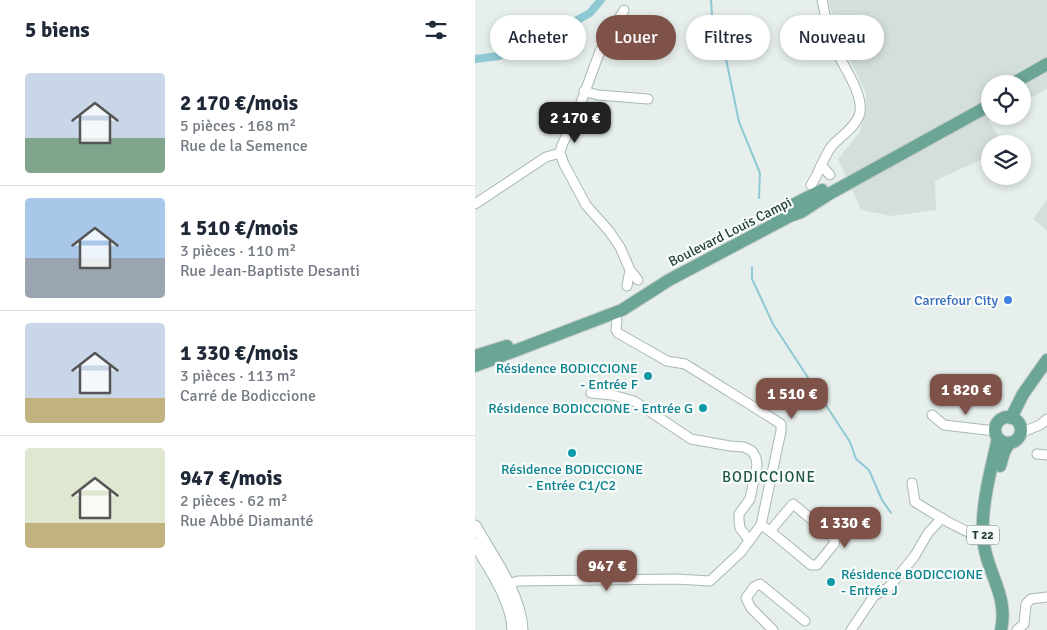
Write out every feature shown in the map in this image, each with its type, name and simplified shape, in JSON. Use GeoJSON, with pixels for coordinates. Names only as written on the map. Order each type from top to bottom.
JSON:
{"type":"FeatureCollection","features":[{"type":"Feature","properties":{"kind":"main road"},"geometry":{"type":"LineString","coordinates":[[1028,75],[1047,64]]}},
{"type":"Feature","properties":{"kind":"main road"},"geometry":{"type":"LineString","coordinates":[[1031,82],[1047,73]]}},
{"type":"Feature","properties":{"kind":"main road","name":"Boulevard Louis Campi"},"geometry":{"type":"LineString","coordinates":[[475,356],[545,332],[618,302],[675,268],[804,200],[981,101]]}},
{"type":"Feature","properties":{"kind":"main road","name":"Boulevard Louis Campi"},"geometry":{"type":"LineString","coordinates":[[475,366],[622,310],[669,280],[801,212],[829,194],[981,110]]}},
{"type":"Feature","properties":{"kind":"main road"},"geometry":{"type":"LineString","coordinates":[[1011,418],[1023,394],[1047,360]]}},
{"type":"Feature","properties":{"kind":"main road"},"geometry":{"type":"LineString","coordinates":[[1003,418],[1011,418],[1020,426],[1020,433],[1016,440],[1001,437],[997,423],[1003,418]]}},
{"type":"Feature","properties":{"kind":"main road","name":"T 22"},"geometry":{"type":"LineString","coordinates":[[1001,437],[1004,452],[991,501],[986,538],[988,558],[1003,603],[1001,630]]}},
{"type":"Feature","properties":{"kind":"main road"},"geometry":{"type":"LineString","coordinates":[[475,526],[477,540],[518,611],[522,630]]}},
{"type":"Feature","properties":{"kind":"main road","name":"T 22"},"geometry":{"type":"LineString","coordinates":[[986,538],[1006,586],[1010,612],[1009,630]]}},
{"type":"Feature","properties":{"kind":"main road"},"geometry":{"type":"LineString","coordinates":[[504,585],[513,630]]}},
{"type":"Feature","properties":{"kind":"street"},"geometry":{"type":"LineString","coordinates":[[811,185],[832,146],[849,131],[860,113],[860,100],[835,48],[829,32],[822,0]]}},
{"type":"Feature","properties":{"kind":"street"},"geometry":{"type":"LineString","coordinates":[[625,10],[600,51],[576,116],[562,144],[560,154],[586,204],[609,231],[630,270],[638,280]]}},
{"type":"Feature","properties":{"kind":"street"},"geometry":{"type":"LineString","coordinates":[[584,91],[598,95],[648,100]]}},
{"type":"Feature","properties":{"kind":"street"},"geometry":{"type":"LineString","coordinates":[[475,204],[546,157],[560,154]]}},
{"type":"Feature","properties":{"kind":"street"},"geometry":{"type":"LineString","coordinates":[[821,165],[830,175]]}},
{"type":"Feature","properties":{"kind":"street"},"geometry":{"type":"LineString","coordinates":[[627,286],[630,270]]}},
{"type":"Feature","properties":{"kind":"street"},"geometry":{"type":"LineString","coordinates":[[504,585],[518,581],[676,579],[710,581],[741,552],[761,525],[781,424],[685,364],[667,361],[618,332],[616,330],[617,320]]}},
{"type":"Feature","properties":{"kind":"street"},"geometry":{"type":"LineString","coordinates":[[591,393],[612,395],[633,401],[691,439],[744,447],[752,451],[757,465],[750,499],[739,514],[740,528],[749,540]]}},
{"type":"Feature","properties":{"kind":"street"},"geometry":{"type":"LineString","coordinates":[[932,415],[944,425],[1001,437]]}},
{"type":"Feature","properties":{"kind":"street"},"geometry":{"type":"LineString","coordinates":[[1020,433],[1040,425],[1047,418]]}},
{"type":"Feature","properties":{"kind":"street"},"geometry":{"type":"LineString","coordinates":[[912,483],[915,502],[942,518],[986,538]]}},
{"type":"Feature","properties":{"kind":"street"},"geometry":{"type":"LineString","coordinates":[[761,525],[771,531],[811,565],[817,565],[834,544],[835,539],[793,504],[771,531]]}},
{"type":"Feature","properties":{"kind":"street"},"geometry":{"type":"LineString","coordinates":[[851,630],[874,596],[889,587],[914,557],[928,533],[942,518]]}},
{"type":"Feature","properties":{"kind":"street"},"geometry":{"type":"LineString","coordinates":[[773,630],[751,608],[746,598],[754,587],[760,584],[805,621]]}},
{"type":"Feature","properties":{"kind":"street"},"geometry":{"type":"LineString","coordinates":[[1017,630],[1024,624],[1026,604],[1031,599],[1047,597]]}},
{"type":"Feature","properties":{"kind":"shaded area"},"geometry":{"type":"Polygon","coordinates":[[[828,0],[1047,0],[1047,89],[1031,98],[1031,75],[981,75],[981,125],[991,125],[998,135],[981,135],[981,159],[935,181],[936,210],[892,216],[861,210],[838,159],[860,132],[866,111],[866,93],[850,60],[884,60],[884,15],[832,15],[828,0]]]}},
{"type":"Feature","properties":{"kind":"shaded area"},"geometry":{"type":"Polygon","coordinates":[[[1047,200],[1047,231],[1033,219],[1047,200]]]}},
{"type":"Feature","properties":{"kind":"waterway"},"geometry":{"type":"LineString","coordinates":[[475,59],[499,56],[559,30],[590,13],[601,0]]}},
{"type":"Feature","properties":{"kind":"waterway"},"geometry":{"type":"LineString","coordinates":[[711,0],[713,31],[726,59],[739,122],[760,173],[759,198]]}},
{"type":"Feature","properties":{"kind":"waterway"},"geometry":{"type":"LineString","coordinates":[[752,267],[752,279],[773,324],[850,442],[856,459],[869,470],[882,500],[891,513]]}},
{"type":"Feature","properties":{"kind":"place","name":"Carrefour City"},"geometry":{"type":"Point","coordinates":[1008,300]}},
{"type":"Feature","properties":{"kind":"place","name":"Résidence BODICCIONE - Entrée F"},"geometry":{"type":"Point","coordinates":[648,376]}},
{"type":"Feature","properties":{"kind":"place","name":"Résidence BODICCIONE - Entrée G"},"geometry":{"type":"Point","coordinates":[703,408]}},
{"type":"Feature","properties":{"kind":"place","name":"Résidence BODICCIONE - Entrée C1/C2"},"geometry":{"type":"Point","coordinates":[572,453]}},
{"type":"Feature","properties":{"kind":"place","name":"Résidence BODICCIONE - Entrée J"},"geometry":{"type":"Point","coordinates":[831,582]}},
{"type":"Feature","properties":{"kind":"district","name":"BODICCIONE"},"geometry":{"type":"Point","coordinates":[769,477]}}]}
